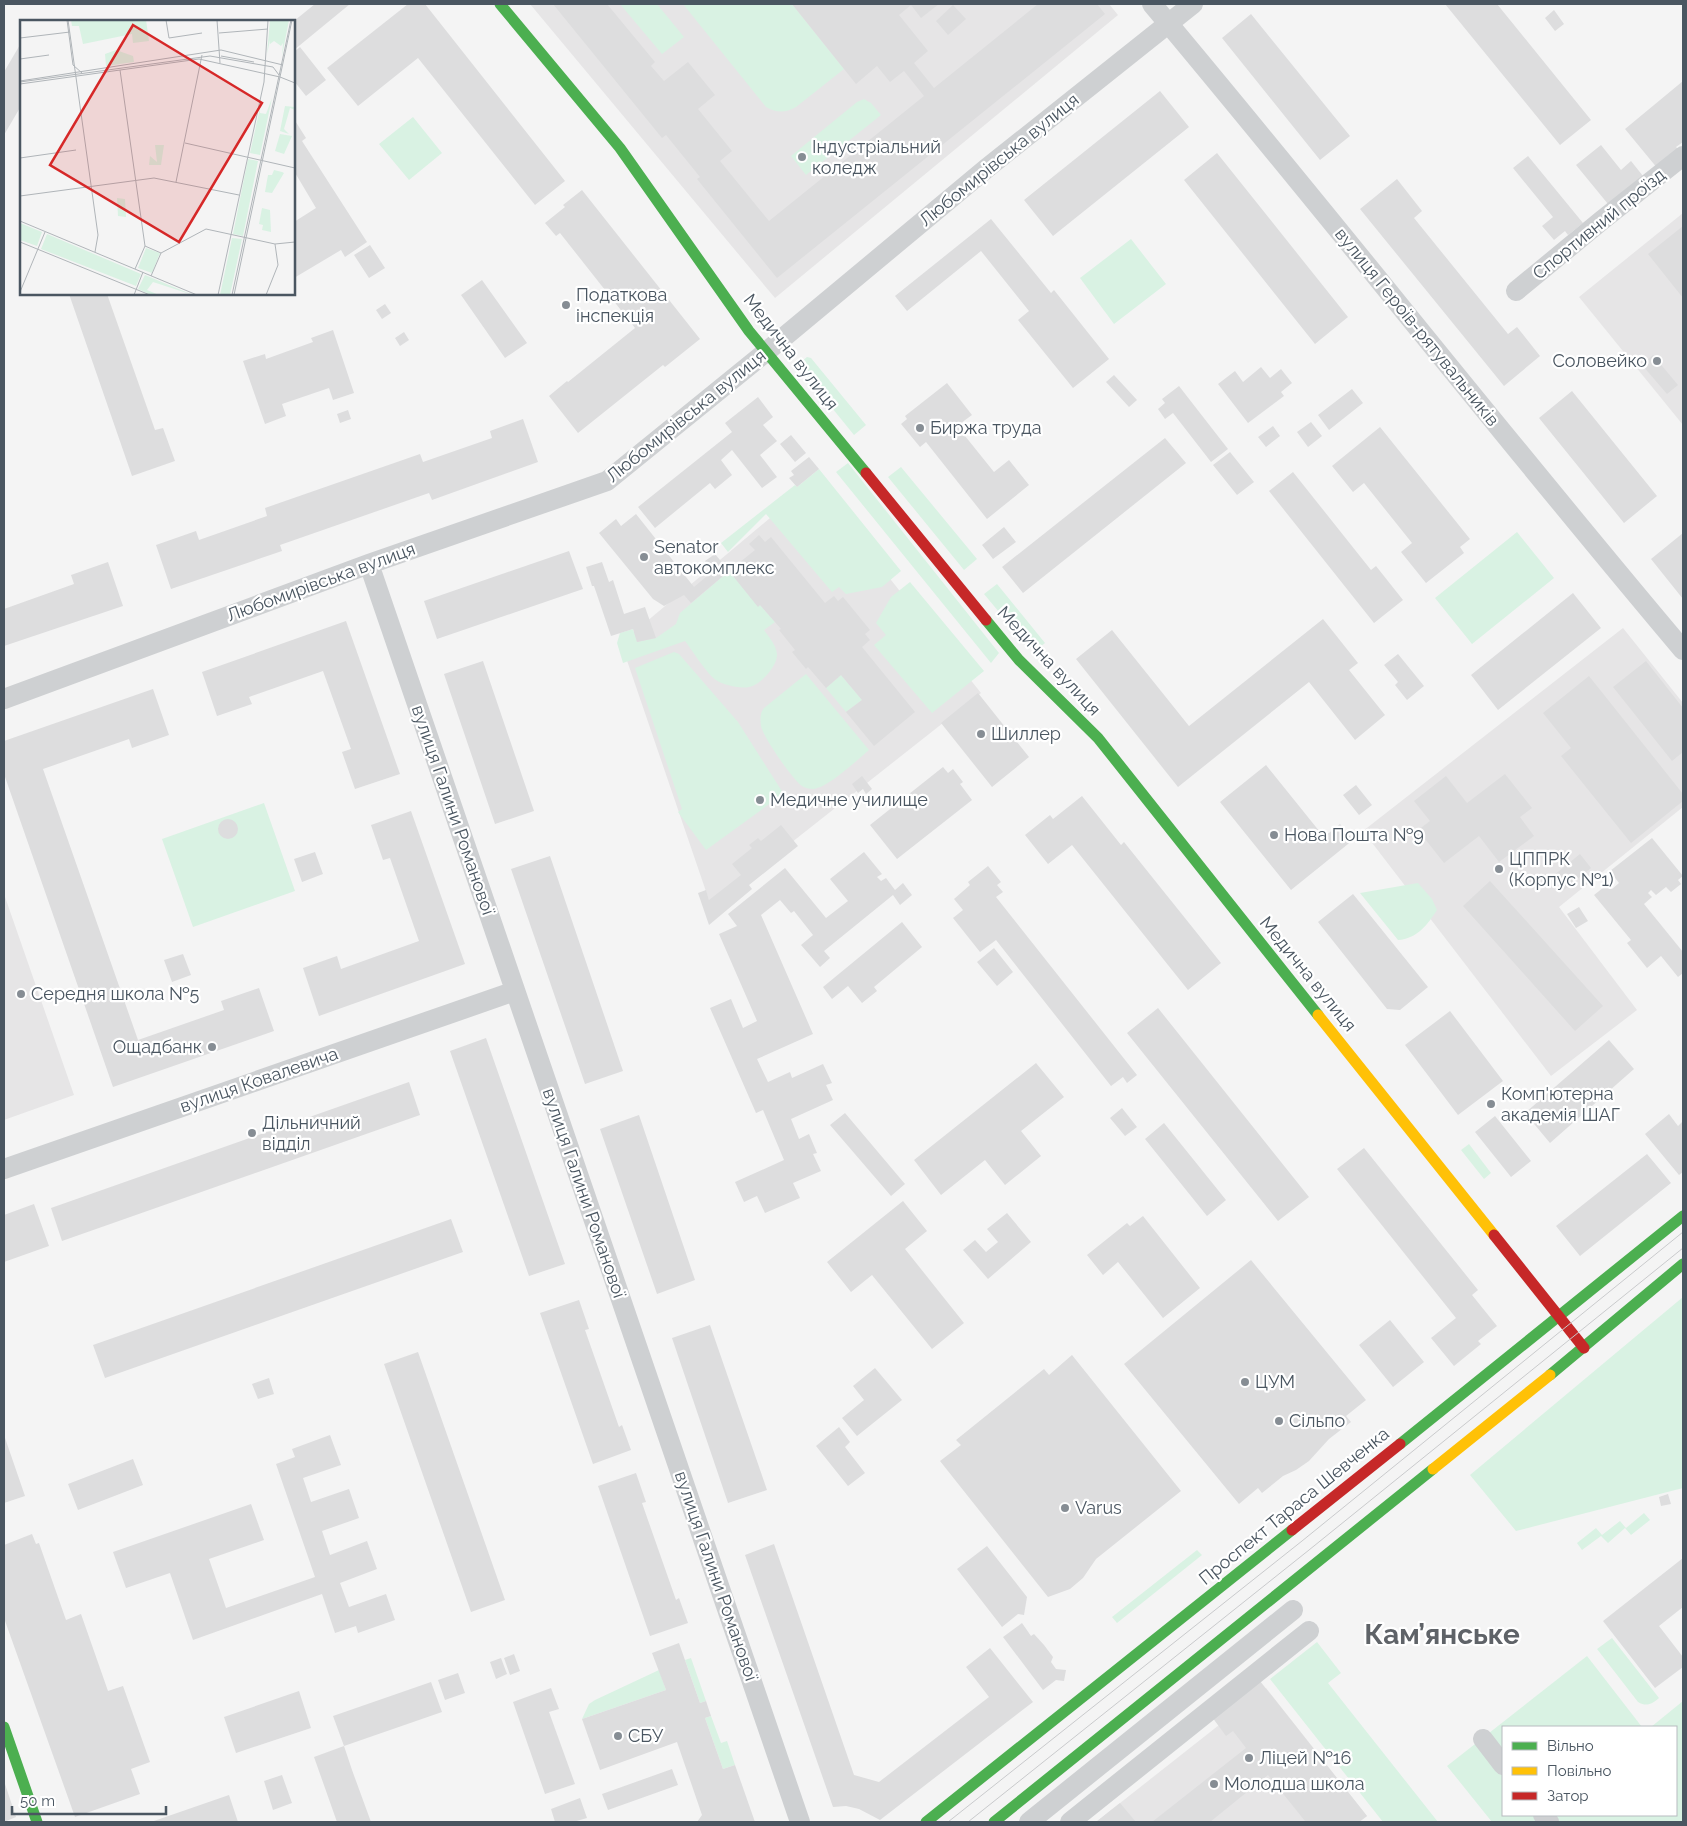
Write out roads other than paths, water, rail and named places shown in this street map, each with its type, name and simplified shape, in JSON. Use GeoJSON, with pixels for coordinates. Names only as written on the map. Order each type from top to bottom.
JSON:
{"type":"FeatureCollection","features":[{"type":"Feature","properties":{"kind":"main road","name":"Медична вулиця"},"geometry":{"type":"LineString","coordinates":[[500,4],[620,148],[749,331],[1019,660],[1098,738],[1584,1348]]}},
{"type":"Feature","properties":{"kind":"main road","name":"Проспект Тараса Шевченка"},"geometry":{"type":"LineString","coordinates":[[926,1822],[1201,1604],[1683,1216]]}},
{"type":"Feature","properties":{"kind":"main road"},"geometry":{"type":"LineString","coordinates":[[994,1822],[1584,1348],[1683,1264]]}},
{"type":"Feature","properties":{"kind":"main road"},"geometry":{"type":"LineString","coordinates":[[4,1727],[37,1822]]}},
{"type":"Feature","properties":{"kind":"street","name":"вулиця Героїв-рятувальників"},"geometry":{"type":"LineString","coordinates":[[1152,4],[1602,555],[1683,650]]}},
{"type":"Feature","properties":{"kind":"street","name":"Любомирівська вулиця"},"geometry":{"type":"LineString","coordinates":[[4,699],[369,564],[607,481],[766,352],[987,168],[1192,4]]}},
{"type":"Feature","properties":{"kind":"street","name":"Спортивний проїзд"},"geometry":{"type":"LineString","coordinates":[[1516,291],[1683,156]]}},
{"type":"Feature","properties":{"kind":"street","name":"вулиця Галини Романової"},"geometry":{"type":"LineString","coordinates":[[369,564],[800,1822]]}},
{"type":"Feature","properties":{"kind":"street","name":"вулиця Ковалевича"},"geometry":{"type":"LineString","coordinates":[[4,1169],[515,991]]}},
{"type":"Feature","properties":{"kind":"street"},"geometry":{"type":"LineString","coordinates":[[1029,1822],[1293,1610]]}},
{"type":"Feature","properties":{"kind":"street"},"geometry":{"type":"LineString","coordinates":[[1070,1822],[1309,1631]]}},
{"type":"Feature","properties":{"kind":"street"},"geometry":{"type":"LineString","coordinates":[[1483,1739],[1502,1764]]}},
{"type":"Feature","properties":{"kind":"tram line"},"geometry":{"type":"LineString","coordinates":[[948,1822],[1302,1541],[1683,1232]]}},
{"type":"Feature","properties":{"kind":"tram line"},"geometry":{"type":"LineString","coordinates":[[968,1822],[1683,1248]]}},
{"type":"Feature","properties":{"kind":"place","name":"Індустріальний коледж"},"geometry":{"type":"Point","coordinates":[802,157]}},
{"type":"Feature","properties":{"kind":"place","name":"Податкова інспекція"},"geometry":{"type":"Point","coordinates":[566,305]}},
{"type":"Feature","properties":{"kind":"place","name":"Соловейко"},"geometry":{"type":"Point","coordinates":[1657,361]}},
{"type":"Feature","properties":{"kind":"place","name":"Биржа труда"},"geometry":{"type":"Point","coordinates":[920,428]}},
{"type":"Feature","properties":{"kind":"place","name":"Senator автокомплекс"},"geometry":{"type":"Point","coordinates":[644,557]}},
{"type":"Feature","properties":{"kind":"place","name":"Шиллер"},"geometry":{"type":"Point","coordinates":[981,734]}},
{"type":"Feature","properties":{"kind":"place","name":"Медичне училище"},"geometry":{"type":"Point","coordinates":[760,800]}},
{"type":"Feature","properties":{"kind":"place","name":"Нова Пошта №9"},"geometry":{"type":"Point","coordinates":[1274,835]}},
{"type":"Feature","properties":{"kind":"place","name":"ЦППРК (Корпус №1)"},"geometry":{"type":"Point","coordinates":[1499,869]}},
{"type":"Feature","properties":{"kind":"place","name":"Середня школа №5"},"geometry":{"type":"Point","coordinates":[21,994]}},
{"type":"Feature","properties":{"kind":"place","name":"Ощадбанк"},"geometry":{"type":"Point","coordinates":[212,1047]}},
{"type":"Feature","properties":{"kind":"place","name":"Комп'ютерна академія ШАГ"},"geometry":{"type":"Point","coordinates":[1491,1104]}},
{"type":"Feature","properties":{"kind":"place","name":"Дільничний відділ"},"geometry":{"type":"Point","coordinates":[252,1133]}},
{"type":"Feature","properties":{"kind":"place","name":"ЦУМ"},"geometry":{"type":"Point","coordinates":[1245,1382]}},
{"type":"Feature","properties":{"kind":"place","name":"Сільпо"},"geometry":{"type":"Point","coordinates":[1279,1421]}},
{"type":"Feature","properties":{"kind":"place","name":"Varus"},"geometry":{"type":"Point","coordinates":[1065,1508]}},
{"type":"Feature","properties":{"kind":"place","name":"СБУ"},"geometry":{"type":"Point","coordinates":[618,1736]}},
{"type":"Feature","properties":{"kind":"place","name":"Ліцей №16"},"geometry":{"type":"Point","coordinates":[1249,1758]}},
{"type":"Feature","properties":{"kind":"place","name":"Молодша школа"},"geometry":{"type":"Point","coordinates":[1214,1784]}},
{"type":"Feature","properties":{"kind":"district","name":"Кам’янське"},"geometry":{"type":"Point","coordinates":[1442,1634]}}]}
